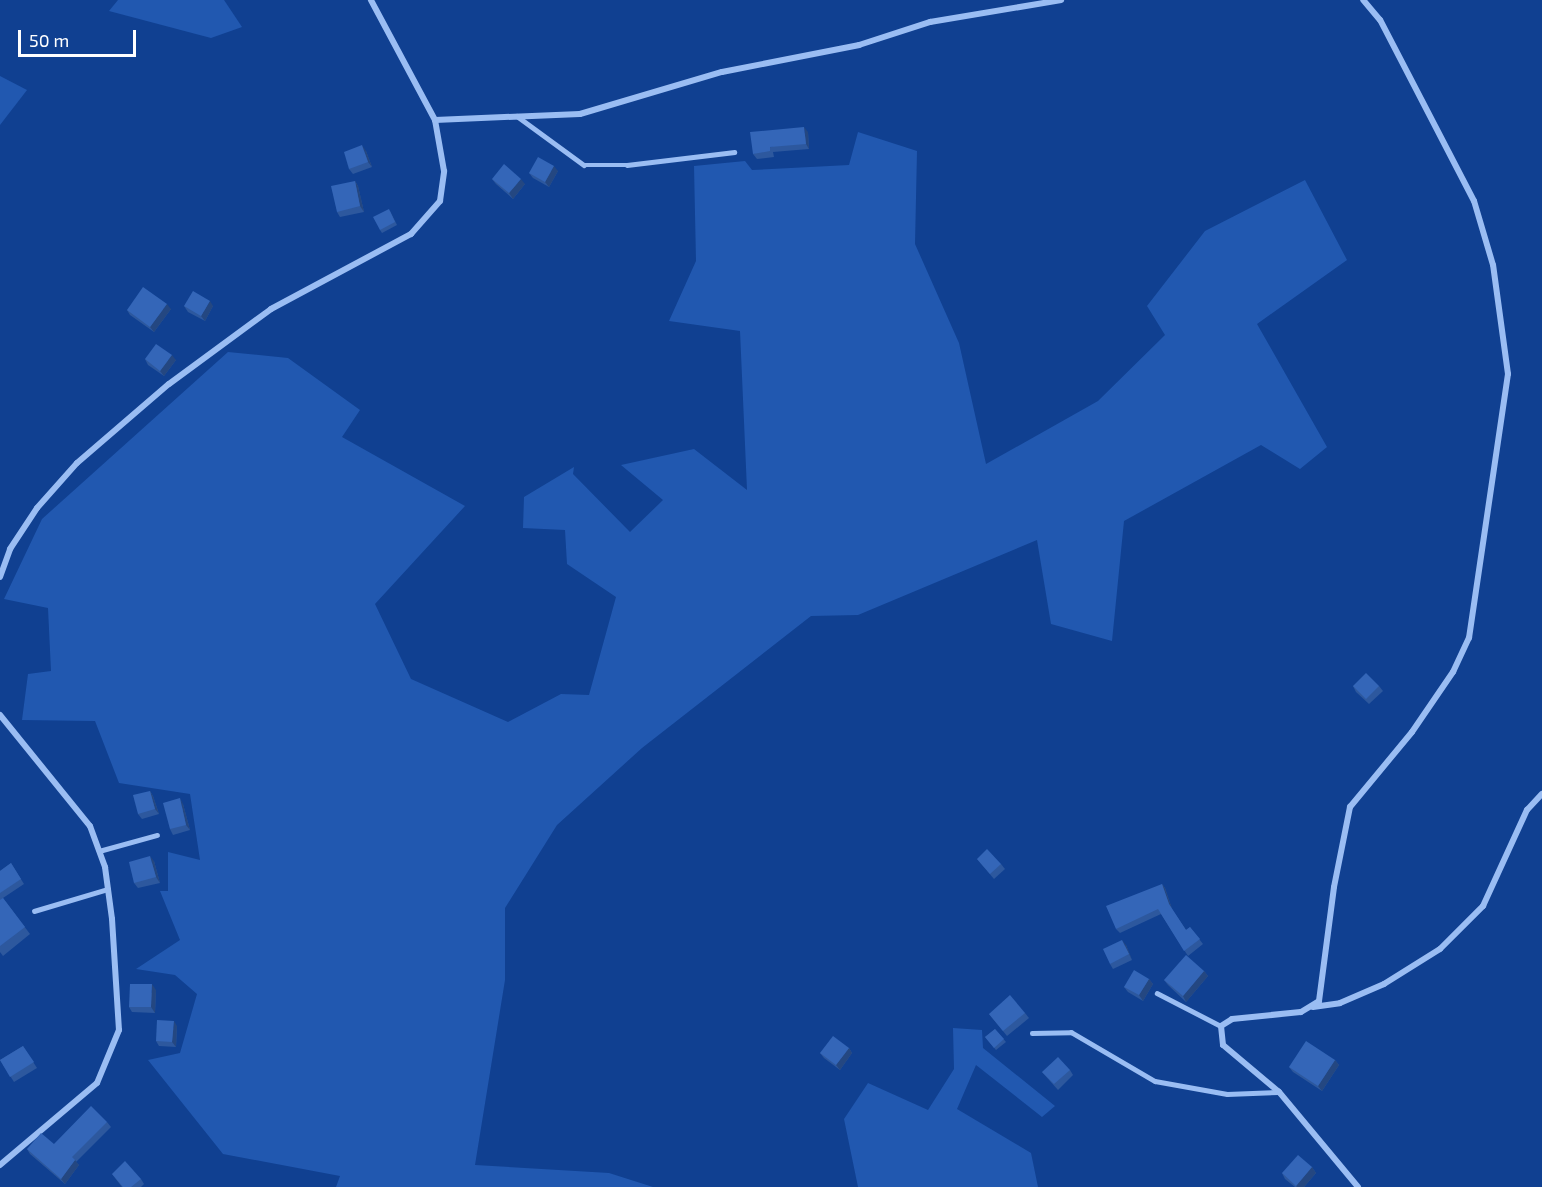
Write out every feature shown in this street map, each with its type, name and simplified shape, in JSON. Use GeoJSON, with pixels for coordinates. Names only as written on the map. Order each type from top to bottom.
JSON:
{"type":"FeatureCollection","features":[{"type":"Feature","properties":{"kind":"street"},"geometry":{"type":"LineString","coordinates":[[0,577],[10,549],[38,508],[76,463],[169,384],[236,332],[411,234],[429,217],[440,201],[444,171],[435,120],[371,0]]}},
{"type":"Feature","properties":{"kind":"street"},"geometry":{"type":"LineString","coordinates":[[435,120],[514,114],[580,114],[722,72],[859,45],[930,22],[1061,0]]}},
{"type":"Feature","properties":{"kind":"street"},"geometry":{"type":"LineString","coordinates":[[1358,1187],[1279,1092],[1223,1045],[1221,1026],[1232,1019],[1301,1012],[1319,1001],[1324,985],[1334,887],[1350,807],[1412,732],[1453,672],[1469,638],[1508,374],[1493,265],[1474,201],[1380,20],[1363,0]]}},
{"type":"Feature","properties":{"kind":"street"},"geometry":{"type":"LineString","coordinates":[[0,715],[90,826],[108,889],[119,1030],[109,1061],[97,1083],[0,1165]]}},
{"type":"Feature","properties":{"kind":"street"},"geometry":{"type":"LineString","coordinates":[[1312,1007],[1340,1003],[1384,984],[1440,949],[1483,906],[1527,810],[1542,794]]}},
{"type":"Feature","properties":{"kind":"lane"},"geometry":{"type":"LineString","coordinates":[[514,114],[584,165],[627,165],[734,152]]}},
{"type":"Feature","properties":{"kind":"lane"},"geometry":{"type":"LineString","coordinates":[[99,851],[157,835]]}},
{"type":"Feature","properties":{"kind":"lane"},"geometry":{"type":"LineString","coordinates":[[34,911],[108,889]]}},
{"type":"Feature","properties":{"kind":"lane"},"geometry":{"type":"LineString","coordinates":[[1157,993],[1221,1026]]}},
{"type":"Feature","properties":{"kind":"lane"},"geometry":{"type":"LineString","coordinates":[[1032,1033],[1071,1032],[1155,1081],[1227,1094],[1279,1092]]}},
{"type":"Feature","properties":{"kind":"shaded area"},"geometry":{"type":"Polygon","coordinates":[[[118,0],[224,0],[242,27],[211,38],[109,11],[118,0]]]}},
{"type":"Feature","properties":{"kind":"shaded area"},"geometry":{"type":"Polygon","coordinates":[[[0,76],[27,90],[0,125],[0,76]]]}},
{"type":"Feature","properties":{"kind":"shaded area"},"geometry":{"type":"Polygon","coordinates":[[[858,132],[917,151],[915,244],[959,343],[986,464],[1098,401],[1165,335],[1147,306],[1205,231],[1305,180],[1347,260],[1257,324],[1327,447],[1300,469],[1261,445],[1124,521],[1112,641],[1051,624],[1037,540],[858,615],[811,616],[642,748],[557,825],[505,908],[505,980],[475,1165],[609,1173],[653,1187],[336,1187],[340,1176],[223,1154],[148,1060],[180,1053],[197,994],[175,975],[136,969],[180,940],[160,891],[168,891],[168,852],[200,860],[190,794],[119,783],[95,721],[22,720],[28,674],[51,671],[48,608],[4,599],[42,519],[228,352],[288,358],[360,410],[342,437],[465,506],[375,604],[411,679],[508,722],[561,694],[589,695],[616,597],[567,564],[565,530],[523,528],[524,497],[574,467],[573,474],[630,532],[663,500],[621,465],[694,449],[747,490],[740,331],[669,321],[696,261],[694,166],[745,161],[752,170],[849,165],[858,132]]]}},
{"type":"Feature","properties":{"kind":"shaded area"},"geometry":{"type":"Polygon","coordinates":[[[953,1028],[982,1030],[983,1048],[1055,1106],[1042,1117],[976,1065],[957,1109],[1031,1153],[1038,1187],[858,1187],[844,1119],[868,1083],[928,1110],[954,1069],[953,1028]]]}},
{"type":"Feature","properties":{"kind":"building"},"geometry":{"type":"Polygon","coordinates":[[[804,127],[806,144],[770,147],[770,151],[753,154],[750,132],[804,127]]]}},
{"type":"Feature","properties":{"kind":"building"},"geometry":{"type":"Polygon","coordinates":[[[362,145],[368,162],[349,169],[344,152],[362,145]]]}},
{"type":"Feature","properties":{"kind":"building"},"geometry":{"type":"Polygon","coordinates":[[[538,157],[554,166],[545,182],[529,173],[538,157]]]}},
{"type":"Feature","properties":{"kind":"building"},"geometry":{"type":"Polygon","coordinates":[[[504,164],[521,179],[509,193],[492,179],[504,164]]]}},
{"type":"Feature","properties":{"kind":"building"},"geometry":{"type":"Polygon","coordinates":[[[355,181],[360,206],[337,212],[331,186],[355,181]]]}},
{"type":"Feature","properties":{"kind":"building"},"geometry":{"type":"Polygon","coordinates":[[[389,209],[395,222],[380,230],[373,217],[389,209]]]}},
{"type":"Feature","properties":{"kind":"building"},"geometry":{"type":"Polygon","coordinates":[[[143,287],[167,304],[150,327],[127,310],[143,287]]]}},
{"type":"Feature","properties":{"kind":"building"},"geometry":{"type":"Polygon","coordinates":[[[193,291],[210,301],[201,316],[184,306],[193,291]]]}},
{"type":"Feature","properties":{"kind":"building"},"geometry":{"type":"Polygon","coordinates":[[[156,344],[172,355],[160,371],[145,359],[156,344]]]}},
{"type":"Feature","properties":{"kind":"building"},"geometry":{"type":"Polygon","coordinates":[[[1366,673],[1379,686],[1366,699],[1353,686],[1366,673]]]}},
{"type":"Feature","properties":{"kind":"building"},"geometry":{"type":"Polygon","coordinates":[[[150,791],[155,809],[138,814],[133,795],[150,791]]]}},
{"type":"Feature","properties":{"kind":"building"},"geometry":{"type":"Polygon","coordinates":[[[180,798],[186,825],[170,829],[163,803],[180,798]]]}},
{"type":"Feature","properties":{"kind":"building"},"geometry":{"type":"Polygon","coordinates":[[[987,849],[1001,864],[990,874],[977,859],[987,849]]]}},
{"type":"Feature","properties":{"kind":"building"},"geometry":{"type":"Polygon","coordinates":[[[150,856],[156,877],[134,883],[129,862],[150,856]]]}},
{"type":"Feature","properties":{"kind":"building"},"geometry":{"type":"Polygon","coordinates":[[[11,863],[21,879],[0,893],[0,871],[11,863]]]}},
{"type":"Feature","properties":{"kind":"building"},"geometry":{"type":"Polygon","coordinates":[[[1162,884],[1169,904],[1186,930],[1190,927],[1200,939],[1184,951],[1158,909],[1116,929],[1106,906],[1162,884]]]}},
{"type":"Feature","properties":{"kind":"building"},"geometry":{"type":"Polygon","coordinates":[[[3,898],[25,927],[0,946],[0,900],[3,898]]]}},
{"type":"Feature","properties":{"kind":"building"},"geometry":{"type":"Polygon","coordinates":[[[1122,940],[1129,954],[1110,964],[1103,949],[1122,940]]]}},
{"type":"Feature","properties":{"kind":"building"},"geometry":{"type":"Polygon","coordinates":[[[1186,955],[1204,971],[1183,996],[1164,980],[1186,955]]]}},
{"type":"Feature","properties":{"kind":"building"},"geometry":{"type":"Polygon","coordinates":[[[1134,970],[1149,979],[1139,995],[1124,987],[1134,970]]]}},
{"type":"Feature","properties":{"kind":"building"},"geometry":{"type":"Polygon","coordinates":[[[130,984],[152,984],[151,1007],[129,1007],[130,984]]]}},
{"type":"Feature","properties":{"kind":"building"},"geometry":{"type":"Polygon","coordinates":[[[1010,995],[1025,1013],[1003,1031],[989,1014],[1010,995]]]}},
{"type":"Feature","properties":{"kind":"building"},"geometry":{"type":"Polygon","coordinates":[[[157,1020],[174,1021],[172,1042],[156,1041],[157,1020]]]}},
{"type":"Feature","properties":{"kind":"building"},"geometry":{"type":"Polygon","coordinates":[[[995,1029],[1004,1039],[994,1048],[985,1037],[995,1029]]]}},
{"type":"Feature","properties":{"kind":"building"},"geometry":{"type":"Polygon","coordinates":[[[833,1036],[849,1048],[836,1065],[820,1053],[833,1036]]]}},
{"type":"Feature","properties":{"kind":"building"},"geometry":{"type":"Polygon","coordinates":[[[1306,1041],[1335,1060],[1318,1086],[1289,1067],[1306,1041]]]}},
{"type":"Feature","properties":{"kind":"building"},"geometry":{"type":"Polygon","coordinates":[[[23,1046],[34,1062],[10,1077],[0,1060],[23,1046]]]}},
{"type":"Feature","properties":{"kind":"building"},"geometry":{"type":"Polygon","coordinates":[[[1058,1057],[1070,1070],[1054,1084],[1042,1072],[1058,1057]]]}},
{"type":"Feature","properties":{"kind":"building"},"geometry":{"type":"Polygon","coordinates":[[[91,1106],[107,1122],[72,1157],[75,1160],[61,1179],[27,1149],[41,1133],[54,1144],[91,1106]]]}},
{"type":"Feature","properties":{"kind":"building"},"geometry":{"type":"Polygon","coordinates":[[[1298,1155],[1312,1167],[1296,1186],[1282,1173],[1298,1155]]]}},
{"type":"Feature","properties":{"kind":"building"},"geometry":{"type":"Polygon","coordinates":[[[125,1161],[141,1179],[131,1187],[123,1187],[112,1174],[125,1161]]]}}]}
